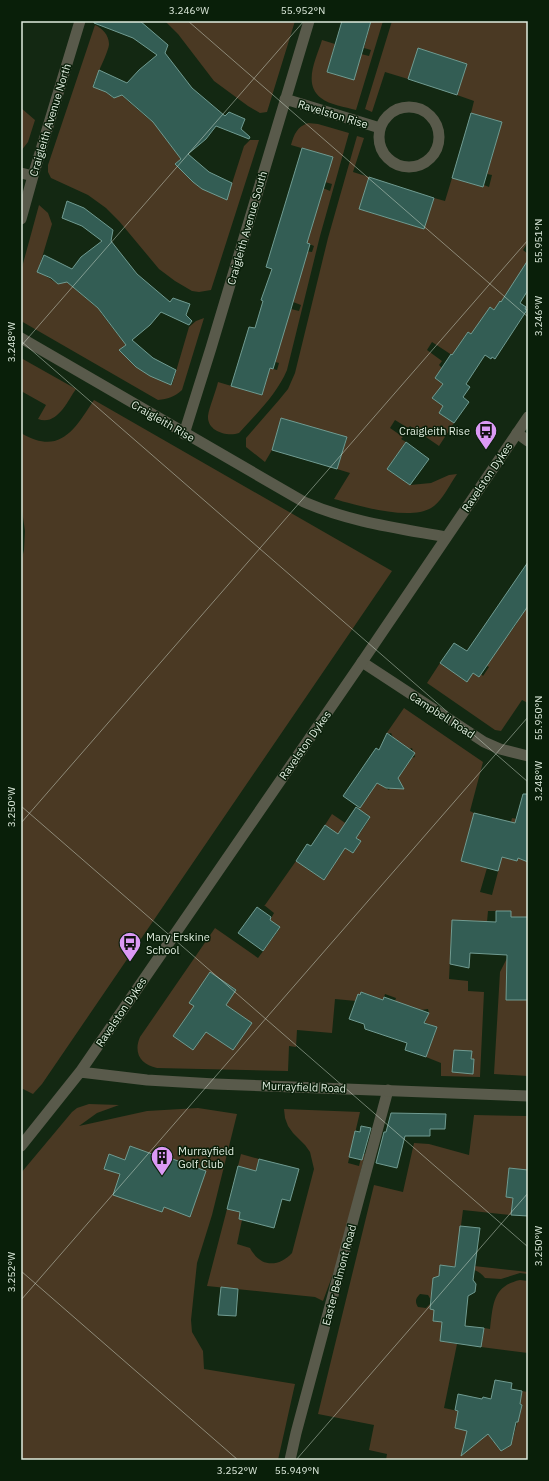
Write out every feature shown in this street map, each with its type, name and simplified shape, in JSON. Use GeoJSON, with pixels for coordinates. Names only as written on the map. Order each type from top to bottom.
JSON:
{"type":"FeatureCollection","features":[{"type":"Feature","properties":{"kind":"street","name":"Craigleith Avenue North"},"geometry":{"type":"LineString","coordinates":[[21,220],[80,21]]}},
{"type":"Feature","properties":{"kind":"street","name":"Craigleith Avenue South"},"geometry":{"type":"LineString","coordinates":[[184,434],[216,335],[309,21]]}},
{"type":"Feature","properties":{"kind":"street","name":"Ravelston Rise"},"geometry":{"type":"LineString","coordinates":[[285,99],[380,128]]}},
{"type":"Feature","properties":{"kind":"street","name":"Ravelston Rise"},"geometry":{"type":"LineString","coordinates":[[411,107],[421,109],[429,114],[436,122],[440,141],[437,151],[431,159],[422,165],[413,168],[403,167],[393,163],[386,157],[381,148],[379,138],[380,128],[385,119],[392,112],[401,108],[411,107]]}},
{"type":"Feature","properties":{"kind":"street"},"geometry":{"type":"LineString","coordinates":[[21,173],[33,176]]}},
{"type":"Feature","properties":{"kind":"street","name":"Craigleith Rise"},"geometry":{"type":"LineString","coordinates":[[21,338],[184,434],[304,502],[338,516],[365,523],[446,537]]}},
{"type":"Feature","properties":{"kind":"street","name":"Ravelston Dykes"},"geometry":{"type":"LineString","coordinates":[[21,1146],[80,1072],[362,662],[528,416]]}},
{"type":"Feature","properties":{"kind":"street"},"geometry":{"type":"LineString","coordinates":[[517,433],[528,441]]}},
{"type":"Feature","properties":{"kind":"street","name":"Campbell Road"},"geometry":{"type":"LineString","coordinates":[[362,662],[484,742],[500,749],[528,756]]}},
{"type":"Feature","properties":{"kind":"street","name":"Murrayfield Road"},"geometry":{"type":"LineString","coordinates":[[80,1072],[152,1080],[528,1096]]}},
{"type":"Feature","properties":{"kind":"street","name":"Easter Belmont Road"},"geometry":{"type":"LineString","coordinates":[[290,1460],[388,1090]]}},
{"type":"Feature","properties":{"kind":"shaded area"},"geometry":{"type":"Polygon","coordinates":[[[165,21],[295,21],[267,112],[260,113],[248,106],[214,81],[178,34],[165,21]]]}},
{"type":"Feature","properties":{"kind":"shaded area"},"geometry":{"type":"Polygon","coordinates":[[[371,21],[383,21],[356,110],[338,106],[321,98],[315,92],[312,85],[312,70],[322,40],[335,44],[327,72],[354,79],[361,54],[369,56],[371,50],[364,48],[371,21]]]}},
{"type":"Feature","properties":{"kind":"shaded area"},"geometry":{"type":"Polygon","coordinates":[[[392,21],[528,21],[528,242],[523,250],[528,254],[528,286],[516,279],[503,303],[500,302],[494,310],[490,307],[473,332],[476,338],[468,332],[461,342],[461,361],[432,342],[427,350],[442,361],[439,365],[442,368],[435,378],[443,384],[433,399],[443,406],[439,413],[454,423],[439,446],[410,426],[408,428],[395,420],[390,428],[403,437],[401,439],[406,442],[387,469],[410,485],[431,483],[449,475],[457,474],[434,506],[425,511],[413,513],[385,511],[334,499],[350,473],[337,469],[347,438],[281,418],[272,450],[265,462],[246,447],[246,438],[288,389],[295,373],[328,238],[357,136],[364,138],[353,172],[369,177],[359,209],[424,229],[434,198],[445,201],[452,178],[483,187],[484,185],[489,187],[492,175],[487,174],[502,122],[471,113],[474,101],[457,95],[467,64],[418,48],[408,79],[385,72],[372,112],[365,109],[392,21]]]}},
{"type":"Feature","properties":{"kind":"shaded area"},"geometry":{"type":"Polygon","coordinates":[[[95,25],[105,32],[109,44],[93,85],[94,87],[106,92],[113,98],[119,93],[150,120],[151,119],[181,159],[176,164],[227,199],[244,146],[250,140],[259,140],[211,290],[199,292],[192,291],[175,281],[159,269],[119,221],[106,208],[88,195],[51,178],[48,172],[48,165],[95,25]]]}},
{"type":"Feature","properties":{"kind":"shaded area"},"geometry":{"type":"Polygon","coordinates":[[[21,108],[35,120],[28,142],[21,151],[21,108]]]}},
{"type":"Feature","properties":{"kind":"shaded area"},"geometry":{"type":"Polygon","coordinates":[[[308,123],[318,124],[349,133],[320,236],[287,370],[283,379],[272,395],[239,433],[224,434],[211,426],[208,416],[218,382],[262,395],[270,368],[277,370],[279,363],[272,361],[291,309],[299,311],[301,305],[293,302],[305,251],[312,252],[314,246],[307,243],[323,188],[330,191],[332,184],[325,182],[332,157],[291,145],[296,131],[308,123]]]}},
{"type":"Feature","properties":{"kind":"shaded area"},"geometry":{"type":"Polygon","coordinates":[[[39,205],[48,213],[52,224],[38,271],[58,284],[64,279],[95,306],[96,305],[103,311],[101,313],[126,345],[120,350],[149,375],[172,385],[189,327],[196,321],[204,318],[182,390],[171,397],[158,400],[21,321],[21,271],[39,205]]]}},
{"type":"Feature","properties":{"kind":"shaded area"},"geometry":{"type":"Polygon","coordinates":[[[21,358],[76,389],[61,412],[51,419],[38,419],[46,405],[21,391],[21,358]]]}},
{"type":"Feature","properties":{"kind":"shaded area"},"geometry":{"type":"Polygon","coordinates":[[[94,400],[392,571],[42,1084],[33,1094],[21,1088],[21,562],[24,550],[25,531],[21,504],[21,433],[46,442],[56,441],[72,430],[94,400]]]}},
{"type":"Feature","properties":{"kind":"shaded area"},"geometry":{"type":"Polygon","coordinates":[[[528,606],[528,703],[522,700],[501,731],[495,730],[427,683],[440,663],[467,681],[473,673],[479,677],[481,674],[483,676],[489,667],[486,665],[503,640],[483,627],[486,623],[507,637],[517,623],[500,611],[519,619],[528,606]]]}},
{"type":"Feature","properties":{"kind":"shaded area"},"geometry":{"type":"Polygon","coordinates":[[[404,708],[483,762],[470,811],[474,813],[461,861],[487,868],[480,892],[492,895],[512,818],[517,819],[506,858],[517,861],[518,858],[528,862],[528,917],[511,917],[510,911],[488,911],[487,922],[452,921],[449,979],[468,981],[468,991],[484,992],[480,1077],[441,1076],[441,1063],[426,1057],[437,1027],[425,1023],[429,1013],[428,1009],[421,1010],[394,1004],[396,998],[385,994],[383,1000],[362,992],[356,1001],[335,999],[332,1033],[297,1030],[296,1047],[289,1046],[288,1071],[157,1068],[147,1064],[138,1053],[137,1048],[140,1037],[215,928],[258,958],[280,928],[270,920],[274,913],[264,905],[296,861],[324,879],[345,848],[353,853],[361,841],[345,830],[341,836],[325,825],[332,814],[360,833],[370,818],[358,809],[377,783],[389,790],[390,788],[397,789],[401,783],[397,778],[411,758],[415,757],[412,748],[409,749],[394,739],[391,733],[386,734],[404,708]]]}},
{"type":"Feature","properties":{"kind":"shaded area"},"geometry":{"type":"Polygon","coordinates":[[[528,917],[528,1076],[494,1074],[500,972],[528,917]]]}},
{"type":"Feature","properties":{"kind":"shaded area"},"geometry":{"type":"Polygon","coordinates":[[[89,1104],[119,1105],[97,1113],[79,1126],[147,1111],[198,1108],[237,1114],[212,1215],[197,1263],[191,1320],[192,1332],[203,1351],[204,1369],[295,1384],[278,1460],[21,1460],[21,1173],[72,1112],[77,1108],[89,1104]]]}},
{"type":"Feature","properties":{"kind":"shaded area"},"geometry":{"type":"Polygon","coordinates":[[[284,1109],[360,1112],[348,1163],[359,1166],[362,1154],[365,1154],[340,1255],[323,1301],[315,1297],[207,1286],[227,1209],[236,1211],[238,1166],[241,1154],[259,1159],[250,1191],[246,1190],[239,1219],[242,1220],[237,1244],[250,1248],[259,1259],[270,1263],[281,1261],[292,1253],[314,1169],[310,1152],[288,1126],[284,1109]]]}},
{"type":"Feature","properties":{"kind":"shaded area"},"geometry":{"type":"Polygon","coordinates":[[[474,1115],[528,1116],[528,1170],[509,1168],[506,1197],[513,1198],[511,1215],[463,1210],[456,1264],[528,1272],[528,1274],[520,1273],[501,1279],[485,1278],[481,1274],[471,1269],[440,1265],[439,1276],[433,1279],[432,1286],[437,1290],[435,1300],[431,1300],[428,1295],[420,1294],[416,1299],[416,1302],[418,1307],[426,1308],[430,1304],[435,1305],[433,1321],[442,1322],[440,1341],[457,1344],[444,1408],[458,1411],[455,1428],[467,1431],[465,1445],[476,1433],[493,1436],[492,1441],[496,1442],[499,1449],[503,1450],[511,1445],[522,1405],[520,1404],[522,1391],[528,1392],[528,1460],[386,1460],[387,1454],[369,1450],[374,1425],[318,1414],[374,1185],[403,1192],[414,1143],[429,1144],[469,1155],[474,1115]]]}},
{"type":"Feature","properties":{"kind":"shaded area"},"geometry":{"type":"Polygon","coordinates":[[[520,1280],[528,1281],[528,1353],[481,1347],[484,1328],[490,1329],[496,1297],[504,1287],[520,1280]]]}},
{"type":"Feature","properties":{"kind":"building"},"geometry":{"type":"Polygon","coordinates":[[[94,21],[140,21],[168,45],[165,53],[192,88],[225,116],[229,112],[245,119],[241,129],[250,137],[249,139],[216,126],[206,139],[188,154],[209,172],[232,183],[227,200],[202,189],[175,164],[181,159],[153,122],[122,95],[114,98],[106,92],[93,87],[99,70],[127,83],[139,70],[157,55],[133,38],[94,23],[94,21]]]}},
{"type":"Feature","properties":{"kind":"building"},"geometry":{"type":"Polygon","coordinates":[[[342,21],[371,21],[354,80],[327,72],[342,21]]]}},
{"type":"Feature","properties":{"kind":"building"},"geometry":{"type":"Polygon","coordinates":[[[418,48],[467,64],[457,95],[408,79],[418,48]]]}},
{"type":"Feature","properties":{"kind":"building"},"geometry":{"type":"Polygon","coordinates":[[[471,113],[502,122],[483,187],[452,178],[471,113]]]}},
{"type":"Feature","properties":{"kind":"building"},"geometry":{"type":"Polygon","coordinates":[[[302,148],[333,157],[307,243],[310,244],[291,309],[273,369],[270,368],[262,395],[231,386],[249,327],[255,328],[263,301],[261,300],[272,269],[266,267],[302,148]]]}},
{"type":"Feature","properties":{"kind":"building"},"geometry":{"type":"Polygon","coordinates":[[[369,177],[434,198],[424,229],[359,209],[369,177]]]}},
{"type":"Feature","properties":{"kind":"building"},"geometry":{"type":"Polygon","coordinates":[[[67,201],[84,208],[113,230],[111,241],[137,274],[170,302],[173,298],[190,304],[186,315],[192,321],[189,325],[161,312],[150,325],[132,340],[153,358],[176,370],[171,385],[150,376],[136,367],[119,350],[126,345],[98,308],[67,282],[58,284],[51,278],[37,272],[44,255],[72,269],[81,257],[102,241],[82,226],[62,218],[67,201]]]}},
{"type":"Feature","properties":{"kind":"building"},"geometry":{"type":"Polygon","coordinates":[[[528,260],[528,290],[520,303],[526,307],[525,309],[527,310],[495,359],[492,357],[491,359],[485,355],[466,384],[470,387],[463,397],[469,402],[454,423],[439,413],[443,406],[432,398],[443,384],[435,378],[468,332],[471,334],[490,307],[494,310],[500,301],[501,302],[528,260]]]}},
{"type":"Feature","properties":{"kind":"building"},"geometry":{"type":"Polygon","coordinates":[[[281,418],[347,437],[337,469],[272,450],[281,418]]]}},
{"type":"Feature","properties":{"kind":"building"},"geometry":{"type":"Polygon","coordinates":[[[406,442],[429,459],[410,485],[387,469],[406,442]]]}},
{"type":"Feature","properties":{"kind":"building"},"geometry":{"type":"Polygon","coordinates":[[[528,562],[528,606],[479,677],[473,673],[467,682],[440,663],[454,643],[467,651],[528,562]]]}},
{"type":"Feature","properties":{"kind":"building"},"geometry":{"type":"Polygon","coordinates":[[[387,733],[415,753],[398,778],[404,789],[386,788],[377,783],[360,808],[343,796],[376,748],[379,750],[387,733]]]}},
{"type":"Feature","properties":{"kind":"building"},"geometry":{"type":"Polygon","coordinates":[[[523,794],[528,794],[528,862],[518,858],[517,861],[502,857],[498,871],[461,861],[474,813],[515,823],[523,794]]]}},
{"type":"Feature","properties":{"kind":"building"},"geometry":{"type":"Polygon","coordinates":[[[356,807],[370,817],[356,838],[361,841],[353,853],[345,848],[324,880],[296,861],[307,844],[311,846],[325,825],[338,834],[356,807]]]}},
{"type":"Feature","properties":{"kind":"building"},"geometry":{"type":"Polygon","coordinates":[[[257,907],[271,917],[270,920],[280,927],[263,951],[238,933],[257,907]]]}},
{"type":"Feature","properties":{"kind":"building"},"geometry":{"type":"Polygon","coordinates":[[[496,911],[511,911],[511,917],[528,917],[528,1000],[506,1000],[507,955],[470,953],[469,968],[450,964],[452,920],[496,922],[496,911]]]}},
{"type":"Feature","properties":{"kind":"building"},"geometry":{"type":"Polygon","coordinates":[[[210,972],[236,990],[226,1005],[252,1023],[233,1050],[206,1032],[193,1050],[173,1036],[194,1006],[189,1003],[210,972]]]}},
{"type":"Feature","properties":{"kind":"building"},"geometry":{"type":"Polygon","coordinates":[[[361,992],[383,1000],[384,997],[429,1013],[424,1023],[437,1027],[426,1057],[405,1050],[407,1043],[365,1029],[364,1024],[349,1019],[358,994],[360,995],[361,992]]]}},
{"type":"Feature","properties":{"kind":"building"},"geometry":{"type":"Polygon","coordinates":[[[454,1050],[472,1051],[471,1059],[474,1059],[473,1074],[452,1072],[454,1050]]]}},
{"type":"Feature","properties":{"kind":"building"},"geometry":{"type":"Polygon","coordinates":[[[391,1113],[446,1114],[445,1129],[430,1129],[430,1136],[405,1136],[397,1168],[376,1163],[384,1132],[386,1132],[391,1113]]]}},
{"type":"Feature","properties":{"kind":"building"},"geometry":{"type":"Polygon","coordinates":[[[361,1126],[371,1128],[362,1160],[349,1157],[355,1131],[360,1132],[361,1126]]]}},
{"type":"Feature","properties":{"kind":"building","name":"Murrayfield Golf Club"},"geometry":{"type":"Polygon","coordinates":[[[130,1146],[206,1171],[190,1217],[164,1207],[162,1212],[113,1195],[120,1174],[104,1169],[109,1154],[125,1160],[130,1146]]]}},
{"type":"Feature","properties":{"kind":"building"},"geometry":{"type":"Polygon","coordinates":[[[259,1159],[299,1169],[290,1201],[282,1199],[274,1228],[239,1219],[240,1212],[227,1209],[238,1166],[256,1171],[259,1159]]]}},
{"type":"Feature","properties":{"kind":"building"},"geometry":{"type":"Polygon","coordinates":[[[509,1168],[528,1170],[528,1216],[511,1215],[513,1198],[506,1197],[509,1168]]]}},
{"type":"Feature","properties":{"kind":"building"},"geometry":{"type":"Polygon","coordinates":[[[460,1226],[480,1228],[473,1280],[476,1284],[475,1292],[468,1296],[465,1326],[484,1328],[481,1347],[440,1341],[442,1322],[433,1321],[434,1310],[430,1309],[433,1278],[439,1276],[440,1265],[455,1267],[460,1226]]]}},
{"type":"Feature","properties":{"kind":"building"},"geometry":{"type":"Polygon","coordinates":[[[221,1287],[238,1289],[236,1316],[218,1315],[221,1287]]]}},
{"type":"Feature","properties":{"kind":"building"},"geometry":{"type":"Polygon","coordinates":[[[495,1380],[512,1383],[511,1389],[522,1391],[520,1404],[522,1405],[518,1422],[516,1422],[511,1445],[501,1451],[488,1434],[461,1456],[467,1431],[455,1428],[458,1411],[455,1410],[458,1394],[482,1399],[483,1397],[491,1399],[495,1380]]]}},
{"type":"Feature","properties":{"kind":"place","name":"Craigleith Rise"},"geometry":{"type":"Point","coordinates":[486,450]}},
{"type":"Feature","properties":{"kind":"place","name":"Mary Erskine School"},"geometry":{"type":"Point","coordinates":[130,962]}},
{"type":"Feature","properties":{"kind":"place","name":"Murrayfield Golf Club"},"geometry":{"type":"Point","coordinates":[162,1176]}}]}
